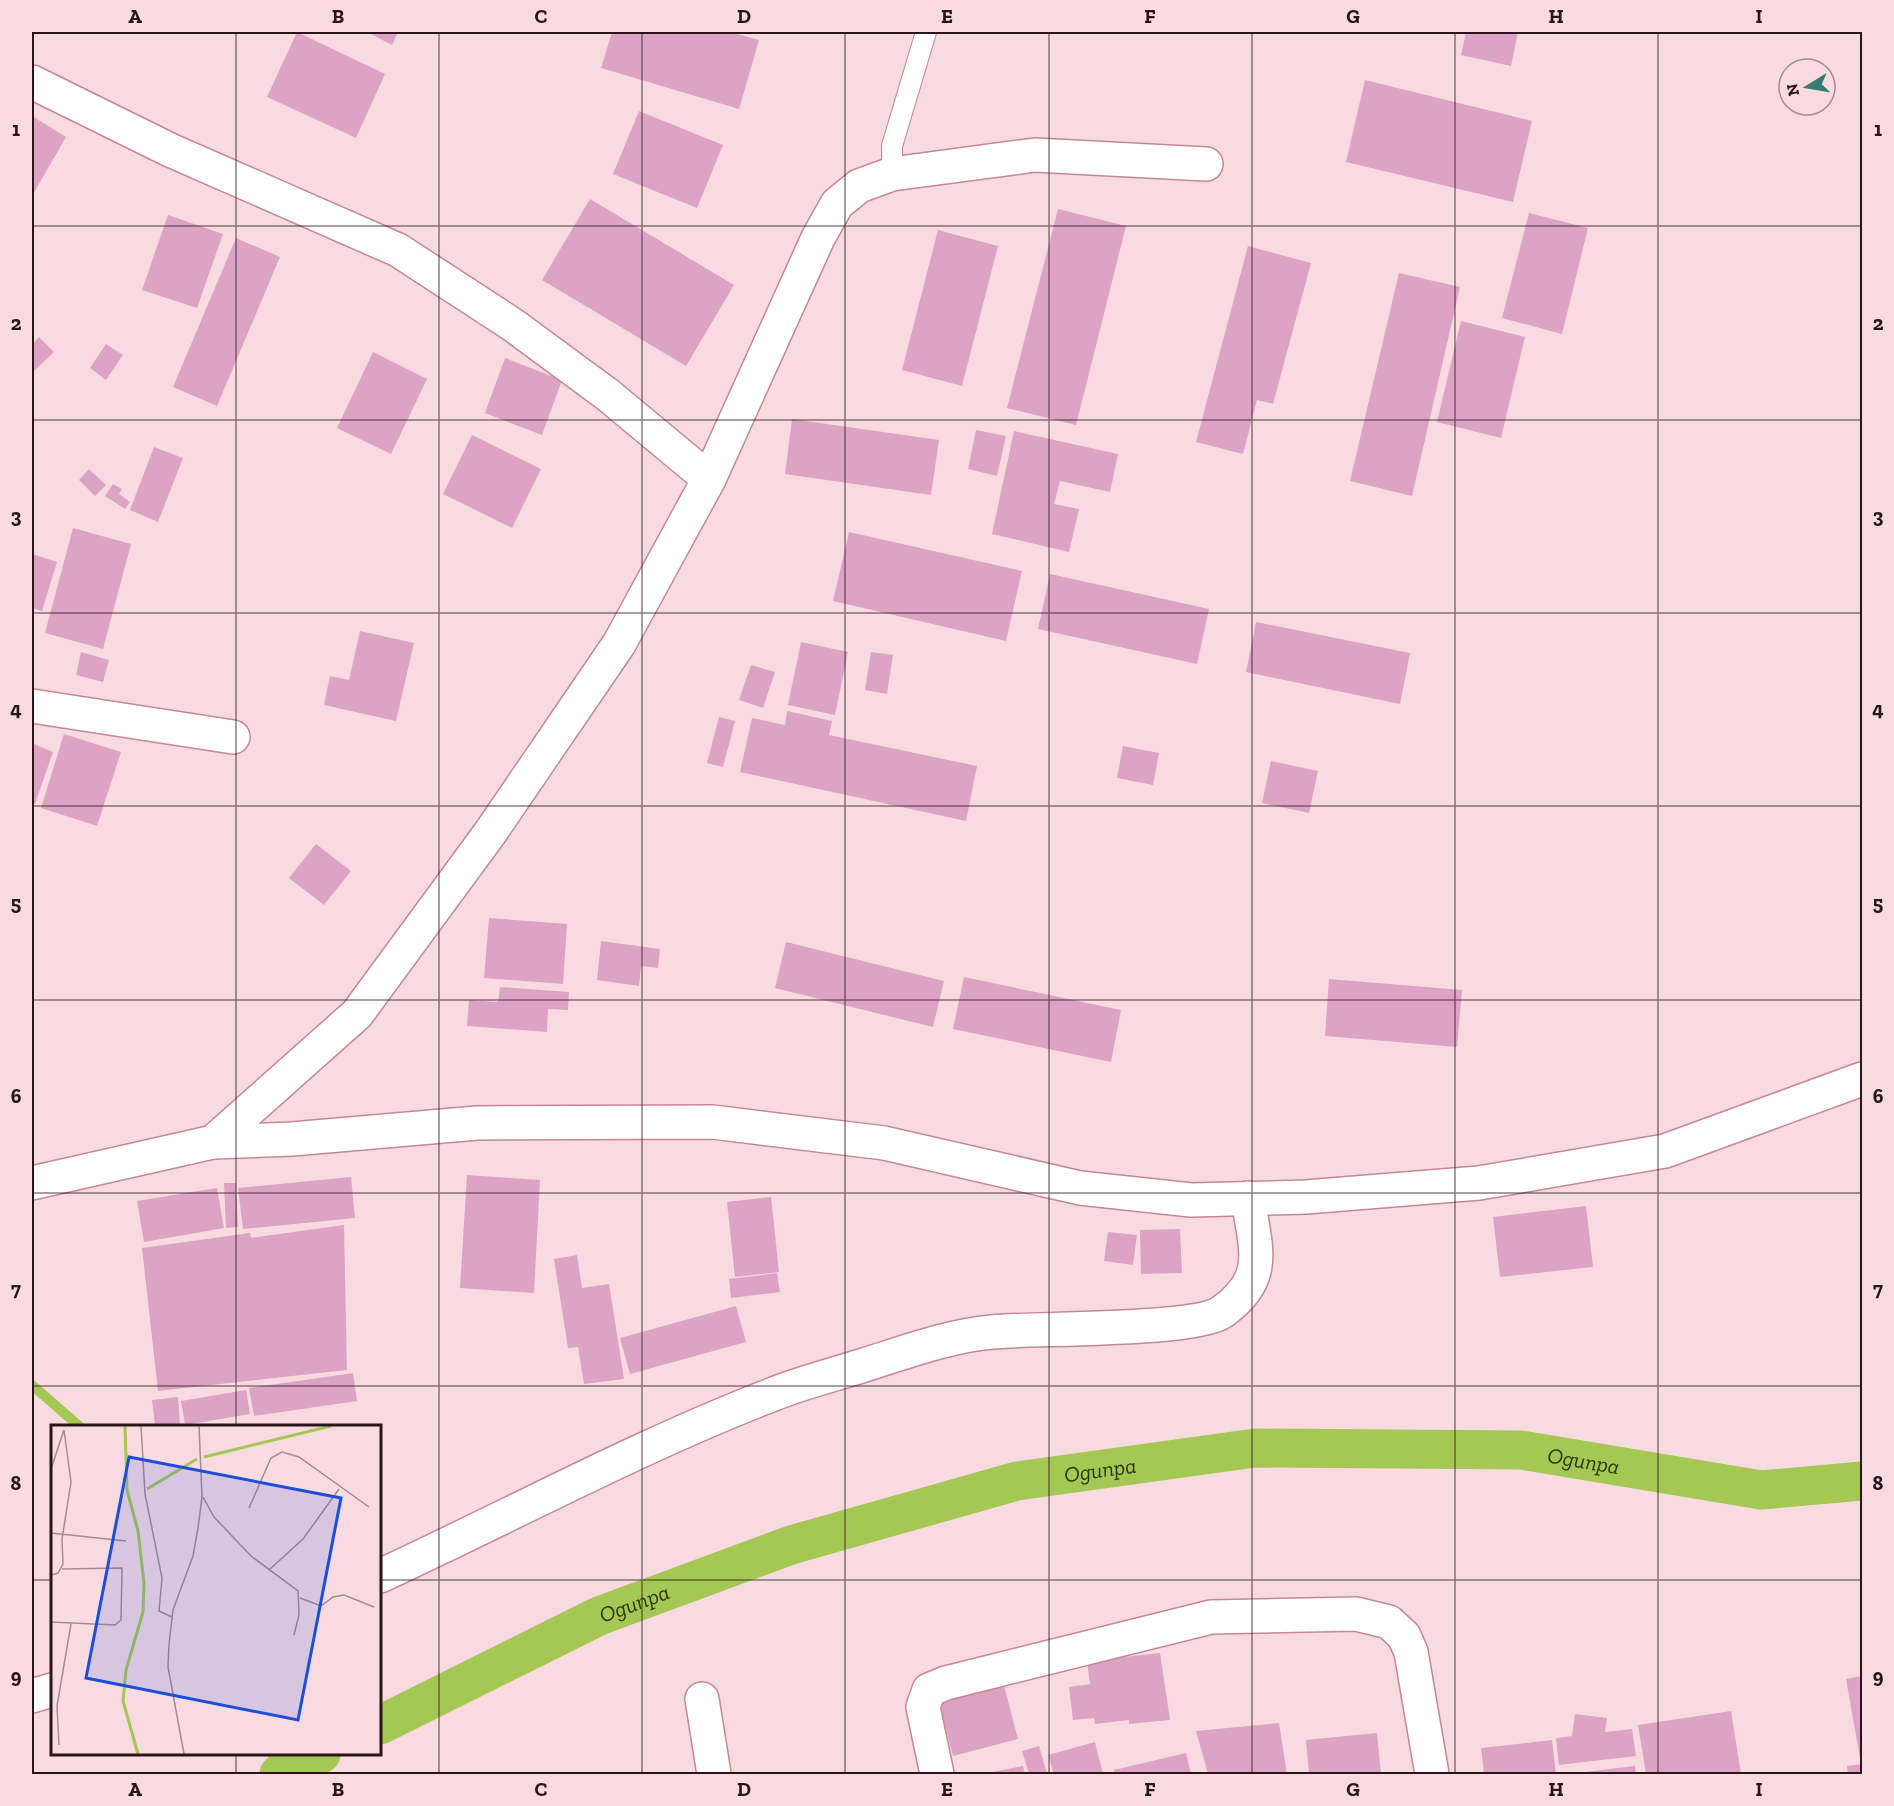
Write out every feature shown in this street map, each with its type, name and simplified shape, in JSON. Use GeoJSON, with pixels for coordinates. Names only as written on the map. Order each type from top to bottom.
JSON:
{"type":"FeatureCollection","features":[{"type":"Feature","properties":{"kind":"street"},"geometry":{"type":"LineString","coordinates":[[32,82],[170,150],[398,250],[513,325],[608,395],[710,479]]}},
{"type":"Feature","properties":{"kind":"street"},"geometry":{"type":"LineString","coordinates":[[213,1142],[357,1014],[490,833],[619,644],[710,479],[818,238],[837,204],[859,186],[892,174],[1035,155],[1206,164]]}},
{"type":"Feature","properties":{"kind":"street"},"geometry":{"type":"LineString","coordinates":[[32,706],[233,737]]}},
{"type":"Feature","properties":{"kind":"street"},"geometry":{"type":"LineString","coordinates":[[32,1183],[213,1142],[292,1139],[477,1123],[713,1122],[884,1143],[1080,1188],[1191,1200],[1306,1197],[1479,1183],[1665,1151],[1863,1079]]}},
{"type":"Feature","properties":{"kind":"street"},"geometry":{"type":"LineString","coordinates":[[381,1576],[609,1467],[772,1394],[944,1340],[991,1332],[1166,1323],[1202,1319],[1221,1314],[1247,1290],[1258,1264],[1248,1198]]}},
{"type":"Feature","properties":{"kind":"street"},"geometry":{"type":"LineString","coordinates":[[937,1774],[923,1707],[929,1690],[946,1683],[1211,1617],[1356,1614],[1389,1622],[1404,1636],[1411,1652],[1432,1774]]}},
{"type":"Feature","properties":{"kind":"street"},"geometry":{"type":"LineString","coordinates":[[32,1695],[51,1690]]}},
{"type":"Feature","properties":{"kind":"street"},"geometry":{"type":"LineString","coordinates":[[702,1699],[714,1774]]}},
{"type":"Feature","properties":{"kind":"lane"},"geometry":{"type":"LineString","coordinates":[[892,174],[892,146],[926,32]]}},
{"type":"Feature","properties":{"kind":"building"},"geometry":{"type":"Polygon","coordinates":[[[297,32],[385,74],[356,138],[267,97],[297,32]]]}},
{"type":"Feature","properties":{"kind":"building"},"geometry":{"type":"Polygon","coordinates":[[[367,32],[398,32],[392,45],[367,32]]]}},
{"type":"Feature","properties":{"kind":"building"},"geometry":{"type":"Polygon","coordinates":[[[612,32],[730,32],[759,40],[739,109],[601,68],[612,32]]]}},
{"type":"Feature","properties":{"kind":"building"},"geometry":{"type":"Polygon","coordinates":[[[1466,32],[1518,32],[1511,66],[1461,55],[1466,32]]]}},
{"type":"Feature","properties":{"kind":"building"},"geometry":{"type":"Polygon","coordinates":[[[1365,80],[1532,121],[1513,202],[1346,162],[1365,80]]]}},
{"type":"Feature","properties":{"kind":"building"},"geometry":{"type":"Polygon","coordinates":[[[639,111],[723,145],[697,208],[613,174],[639,111]]]}},
{"type":"Feature","properties":{"kind":"building"},"geometry":{"type":"Polygon","coordinates":[[[32,116],[66,137],[32,196],[32,116]]]}},
{"type":"Feature","properties":{"kind":"building"},"geometry":{"type":"Polygon","coordinates":[[[590,199],[734,285],[686,366],[542,280],[590,199]]]}},
{"type":"Feature","properties":{"kind":"building"},"geometry":{"type":"Polygon","coordinates":[[[1058,209],[1126,226],[1076,425],[1007,408],[1058,209]]]}},
{"type":"Feature","properties":{"kind":"building"},"geometry":{"type":"Polygon","coordinates":[[[1529,213],[1588,228],[1562,334],[1502,318],[1529,213]]]}},
{"type":"Feature","properties":{"kind":"building"},"geometry":{"type":"Polygon","coordinates":[[[168,215],[223,234],[197,308],[142,290],[168,215]]]}},
{"type":"Feature","properties":{"kind":"building"},"geometry":{"type":"Polygon","coordinates":[[[938,230],[998,246],[962,386],[902,370],[938,230]]]}},
{"type":"Feature","properties":{"kind":"building"},"geometry":{"type":"Polygon","coordinates":[[[236,238],[280,257],[217,406],[173,387],[236,238]]]}},
{"type":"Feature","properties":{"kind":"building"},"geometry":{"type":"Polygon","coordinates":[[[1248,246],[1311,263],[1273,404],[1257,400],[1243,454],[1196,442],[1248,246]]]}},
{"type":"Feature","properties":{"kind":"building"},"geometry":{"type":"Polygon","coordinates":[[[1399,273],[1460,287],[1412,496],[1350,481],[1399,273]]]}},
{"type":"Feature","properties":{"kind":"building"},"geometry":{"type":"Polygon","coordinates":[[[1461,321],[1525,337],[1501,438],[1437,422],[1461,321]]]}},
{"type":"Feature","properties":{"kind":"building"},"geometry":{"type":"Polygon","coordinates":[[[39,337],[54,352],[34,371],[32,345],[39,337]]]}},
{"type":"Feature","properties":{"kind":"building"},"geometry":{"type":"Polygon","coordinates":[[[106,344],[123,355],[106,380],[90,368],[106,344]]]}},
{"type":"Feature","properties":{"kind":"building"},"geometry":{"type":"Polygon","coordinates":[[[373,352],[427,379],[391,454],[337,428],[373,352]]]}},
{"type":"Feature","properties":{"kind":"building"},"geometry":{"type":"Polygon","coordinates":[[[505,358],[562,380],[542,435],[485,413],[505,358]]]}},
{"type":"Feature","properties":{"kind":"building"},"geometry":{"type":"Polygon","coordinates":[[[792,419],[939,440],[931,495],[785,474],[792,419]]]}},
{"type":"Feature","properties":{"kind":"building"},"geometry":{"type":"Polygon","coordinates":[[[976,430],[1006,436],[997,476],[968,469],[976,430]]]}},
{"type":"Feature","properties":{"kind":"building"},"geometry":{"type":"Polygon","coordinates":[[[1014,431],[1118,454],[1110,492],[1060,481],[1054,504],[1079,509],[1069,552],[992,534],[1014,431]]]}},
{"type":"Feature","properties":{"kind":"building"},"geometry":{"type":"Polygon","coordinates":[[[472,435],[541,469],[512,528],[443,494],[472,435]]]}},
{"type":"Feature","properties":{"kind":"building"},"geometry":{"type":"Polygon","coordinates":[[[154,447],[183,458],[158,522],[130,510],[154,447]]]}},
{"type":"Feature","properties":{"kind":"building"},"geometry":{"type":"Polygon","coordinates":[[[89,469],[106,485],[95,496],[79,480],[89,469]]]}},
{"type":"Feature","properties":{"kind":"building"},"geometry":{"type":"Polygon","coordinates":[[[113,484],[122,489],[119,494],[130,502],[125,509],[105,496],[113,484]]]}},
{"type":"Feature","properties":{"kind":"building"},"geometry":{"type":"Polygon","coordinates":[[[73,528],[131,544],[103,649],[45,633],[73,528]]]}},
{"type":"Feature","properties":{"kind":"building"},"geometry":{"type":"Polygon","coordinates":[[[849,532],[1022,571],[1006,641],[833,601],[849,532]]]}},
{"type":"Feature","properties":{"kind":"building"},"geometry":{"type":"Polygon","coordinates":[[[32,554],[57,562],[42,611],[32,608],[32,554]]]}},
{"type":"Feature","properties":{"kind":"building"},"geometry":{"type":"Polygon","coordinates":[[[1050,574],[1209,609],[1197,664],[1038,629],[1050,574]]]}},
{"type":"Feature","properties":{"kind":"building"},"geometry":{"type":"Polygon","coordinates":[[[1256,622],[1410,653],[1400,704],[1246,672],[1256,622]]]}},
{"type":"Feature","properties":{"kind":"building"},"geometry":{"type":"Polygon","coordinates":[[[360,631],[414,643],[396,721],[324,705],[330,676],[349,680],[360,631]]]}},
{"type":"Feature","properties":{"kind":"building"},"geometry":{"type":"Polygon","coordinates":[[[801,642],[848,652],[835,715],[788,705],[801,642]]]}},
{"type":"Feature","properties":{"kind":"building"},"geometry":{"type":"Polygon","coordinates":[[[81,652],[109,660],[103,682],[76,675],[81,652]]]}},
{"type":"Feature","properties":{"kind":"building"},"geometry":{"type":"Polygon","coordinates":[[[871,652],[893,655],[887,694],[865,690],[871,652]]]}},
{"type":"Feature","properties":{"kind":"building"},"geometry":{"type":"Polygon","coordinates":[[[751,665],[775,672],[763,708],[739,700],[751,665]]]}},
{"type":"Feature","properties":{"kind":"building"},"geometry":{"type":"Polygon","coordinates":[[[787,711],[832,721],[829,735],[977,766],[966,821],[740,772],[752,718],[785,725],[787,711]]]}},
{"type":"Feature","properties":{"kind":"building"},"geometry":{"type":"Polygon","coordinates":[[[719,717],[735,721],[723,767],[707,763],[719,717]]]}},
{"type":"Feature","properties":{"kind":"building"},"geometry":{"type":"Polygon","coordinates":[[[64,734],[121,752],[97,826],[41,808],[64,734]]]}},
{"type":"Feature","properties":{"kind":"building"},"geometry":{"type":"Polygon","coordinates":[[[32,743],[53,752],[35,804],[32,803],[32,743]]]}},
{"type":"Feature","properties":{"kind":"building"},"geometry":{"type":"Polygon","coordinates":[[[1123,746],[1159,753],[1153,785],[1117,778],[1123,746]]]}},
{"type":"Feature","properties":{"kind":"building"},"geometry":{"type":"Polygon","coordinates":[[[1271,761],[1318,771],[1309,813],[1262,803],[1271,761]]]}},
{"type":"Feature","properties":{"kind":"building"},"geometry":{"type":"Polygon","coordinates":[[[316,844],[351,871],[324,905],[289,878],[316,844]]]}},
{"type":"Feature","properties":{"kind":"building"},"geometry":{"type":"Polygon","coordinates":[[[489,918],[567,924],[563,984],[484,978],[489,918]]]}},
{"type":"Feature","properties":{"kind":"building"},"geometry":{"type":"Polygon","coordinates":[[[601,941],[660,949],[658,968],[641,966],[639,986],[597,980],[601,941]]]}},
{"type":"Feature","properties":{"kind":"building"},"geometry":{"type":"Polygon","coordinates":[[[786,942],[944,981],[933,1027],[775,988],[786,942]]]}},
{"type":"Feature","properties":{"kind":"building"},"geometry":{"type":"Polygon","coordinates":[[[964,977],[1121,1010],[1111,1062],[953,1029],[964,977]]]}},
{"type":"Feature","properties":{"kind":"building"},"geometry":{"type":"Polygon","coordinates":[[[1329,979],[1462,990],[1457,1047],[1325,1036],[1329,979]]]}},
{"type":"Feature","properties":{"kind":"building"},"geometry":{"type":"Polygon","coordinates":[[[500,987],[569,992],[568,1010],[548,1009],[547,1032],[467,1026],[469,1000],[498,1002],[500,987]]]}},
{"type":"Feature","properties":{"kind":"building"},"geometry":{"type":"Polygon","coordinates":[[[467,1175],[540,1180],[534,1293],[460,1288],[467,1175]]]}},
{"type":"Feature","properties":{"kind":"building"},"geometry":{"type":"Polygon","coordinates":[[[351,1177],[355,1218],[243,1229],[238,1188],[351,1177]]]}},
{"type":"Feature","properties":{"kind":"building"},"geometry":{"type":"Polygon","coordinates":[[[224,1183],[236,1183],[238,1227],[226,1228],[224,1183]]]}},
{"type":"Feature","properties":{"kind":"building"},"geometry":{"type":"Polygon","coordinates":[[[217,1188],[224,1228],[144,1242],[137,1201],[217,1188]]]}},
{"type":"Feature","properties":{"kind":"building"},"geometry":{"type":"Polygon","coordinates":[[[771,1197],[779,1272],[735,1277],[727,1202],[771,1197]]]}},
{"type":"Feature","properties":{"kind":"building"},"geometry":{"type":"Polygon","coordinates":[[[1586,1206],[1593,1267],[1500,1277],[1493,1217],[1586,1206]]]}},
{"type":"Feature","properties":{"kind":"building"},"geometry":{"type":"Polygon","coordinates":[[[344,1225],[347,1370],[158,1391],[142,1248],[250,1233],[251,1238],[344,1225]]]}},
{"type":"Feature","properties":{"kind":"building"},"geometry":{"type":"Polygon","coordinates":[[[1180,1229],[1182,1273],[1141,1274],[1140,1230],[1180,1229]]]}},
{"type":"Feature","properties":{"kind":"building"},"geometry":{"type":"Polygon","coordinates":[[[1108,1232],[1137,1235],[1133,1265],[1104,1261],[1108,1232]]]}},
{"type":"Feature","properties":{"kind":"building"},"geometry":{"type":"Polygon","coordinates":[[[577,1255],[582,1288],[609,1284],[624,1379],[584,1384],[578,1347],[568,1348],[554,1259],[577,1255]]]}},
{"type":"Feature","properties":{"kind":"building"},"geometry":{"type":"Polygon","coordinates":[[[777,1273],[780,1292],[731,1298],[729,1279],[777,1273]]]}},
{"type":"Feature","properties":{"kind":"building"},"geometry":{"type":"Polygon","coordinates":[[[736,1306],[746,1342],[630,1374],[620,1338],[736,1306]]]}},
{"type":"Feature","properties":{"kind":"building"},"geometry":{"type":"Polygon","coordinates":[[[353,1373],[357,1401],[254,1416],[249,1388],[353,1373]]]}},
{"type":"Feature","properties":{"kind":"building"},"geometry":{"type":"Polygon","coordinates":[[[246,1390],[250,1414],[185,1425],[181,1401],[246,1390]]]}},
{"type":"Feature","properties":{"kind":"building"},"geometry":{"type":"Polygon","coordinates":[[[178,1397],[180,1425],[155,1425],[152,1400],[178,1397]]]}},
{"type":"Feature","properties":{"kind":"building"},"geometry":{"type":"Polygon","coordinates":[[[1160,1653],[1170,1720],[1129,1724],[1129,1720],[1095,1724],[1094,1718],[1073,1720],[1069,1687],[1090,1684],[1087,1661],[1160,1653]]]}},
{"type":"Feature","properties":{"kind":"building"},"geometry":{"type":"Polygon","coordinates":[[[1862,1676],[1862,1757],[1860,1758],[1846,1679],[1862,1676]]]}},
{"type":"Feature","properties":{"kind":"building"},"geometry":{"type":"Polygon","coordinates":[[[1002,1678],[1018,1739],[953,1756],[937,1695],[1002,1678]]]}},
{"type":"Feature","properties":{"kind":"building"},"geometry":{"type":"Polygon","coordinates":[[[1731,1711],[1741,1774],[1646,1774],[1638,1725],[1731,1711]]]}},
{"type":"Feature","properties":{"kind":"building"},"geometry":{"type":"Polygon","coordinates":[[[1575,1714],[1607,1718],[1605,1732],[1632,1729],[1636,1756],[1559,1765],[1556,1738],[1572,1736],[1575,1714]]]}},
{"type":"Feature","properties":{"kind":"building"},"geometry":{"type":"Polygon","coordinates":[[[1279,1723],[1287,1774],[1208,1774],[1196,1731],[1279,1723]]]}},
{"type":"Feature","properties":{"kind":"building"},"geometry":{"type":"Polygon","coordinates":[[[1377,1733],[1381,1774],[1309,1774],[1306,1740],[1377,1733]]]}},
{"type":"Feature","properties":{"kind":"building"},"geometry":{"type":"Polygon","coordinates":[[[1552,1740],[1556,1774],[1484,1774],[1481,1748],[1552,1740]]]}},
{"type":"Feature","properties":{"kind":"building"},"geometry":{"type":"Polygon","coordinates":[[[1095,1742],[1103,1774],[1054,1774],[1048,1755],[1095,1742]]]}},
{"type":"Feature","properties":{"kind":"building"},"geometry":{"type":"Polygon","coordinates":[[[1039,1746],[1047,1774],[1029,1774],[1022,1751],[1039,1746]]]}},
{"type":"Feature","properties":{"kind":"building"},"geometry":{"type":"Polygon","coordinates":[[[1186,1753],[1191,1774],[1115,1774],[1114,1770],[1186,1753]]]}},
{"type":"Feature","properties":{"kind":"building"},"geometry":{"type":"Polygon","coordinates":[[[1862,1764],[1862,1774],[1848,1774],[1847,1766],[1862,1764]]]}},
{"type":"Feature","properties":{"kind":"building"},"geometry":{"type":"Polygon","coordinates":[[[1023,1766],[1025,1774],[987,1773],[1023,1766]]]}},
{"type":"Feature","properties":{"kind":"building"},"geometry":{"type":"Polygon","coordinates":[[[1635,1766],[1636,1774],[1576,1774],[1576,1773],[1635,1766]]]}},
{"type":"Feature","properties":{"kind":"waterway"},"geometry":{"type":"LineString","coordinates":[[32,1385],[78,1425]]}},
{"type":"Feature","properties":{"kind":"waterway","name":"Ogunpa"},"geometry":{"type":"LineString","coordinates":[[381,1725],[599,1616],[791,1545],[1017,1481],[1255,1448],[1521,1450],[1761,1490],[1862,1481]]}},
{"type":"Feature","properties":{"kind":"waterway"},"geometry":{"type":"LineString","coordinates":[[273,1755],[278,1774]]}},
{"type":"Feature","properties":{"kind":"waterway","name":"Ogunpa"},"geometry":{"type":"LineString","coordinates":[[279,1774],[319,1755]]}}]}
